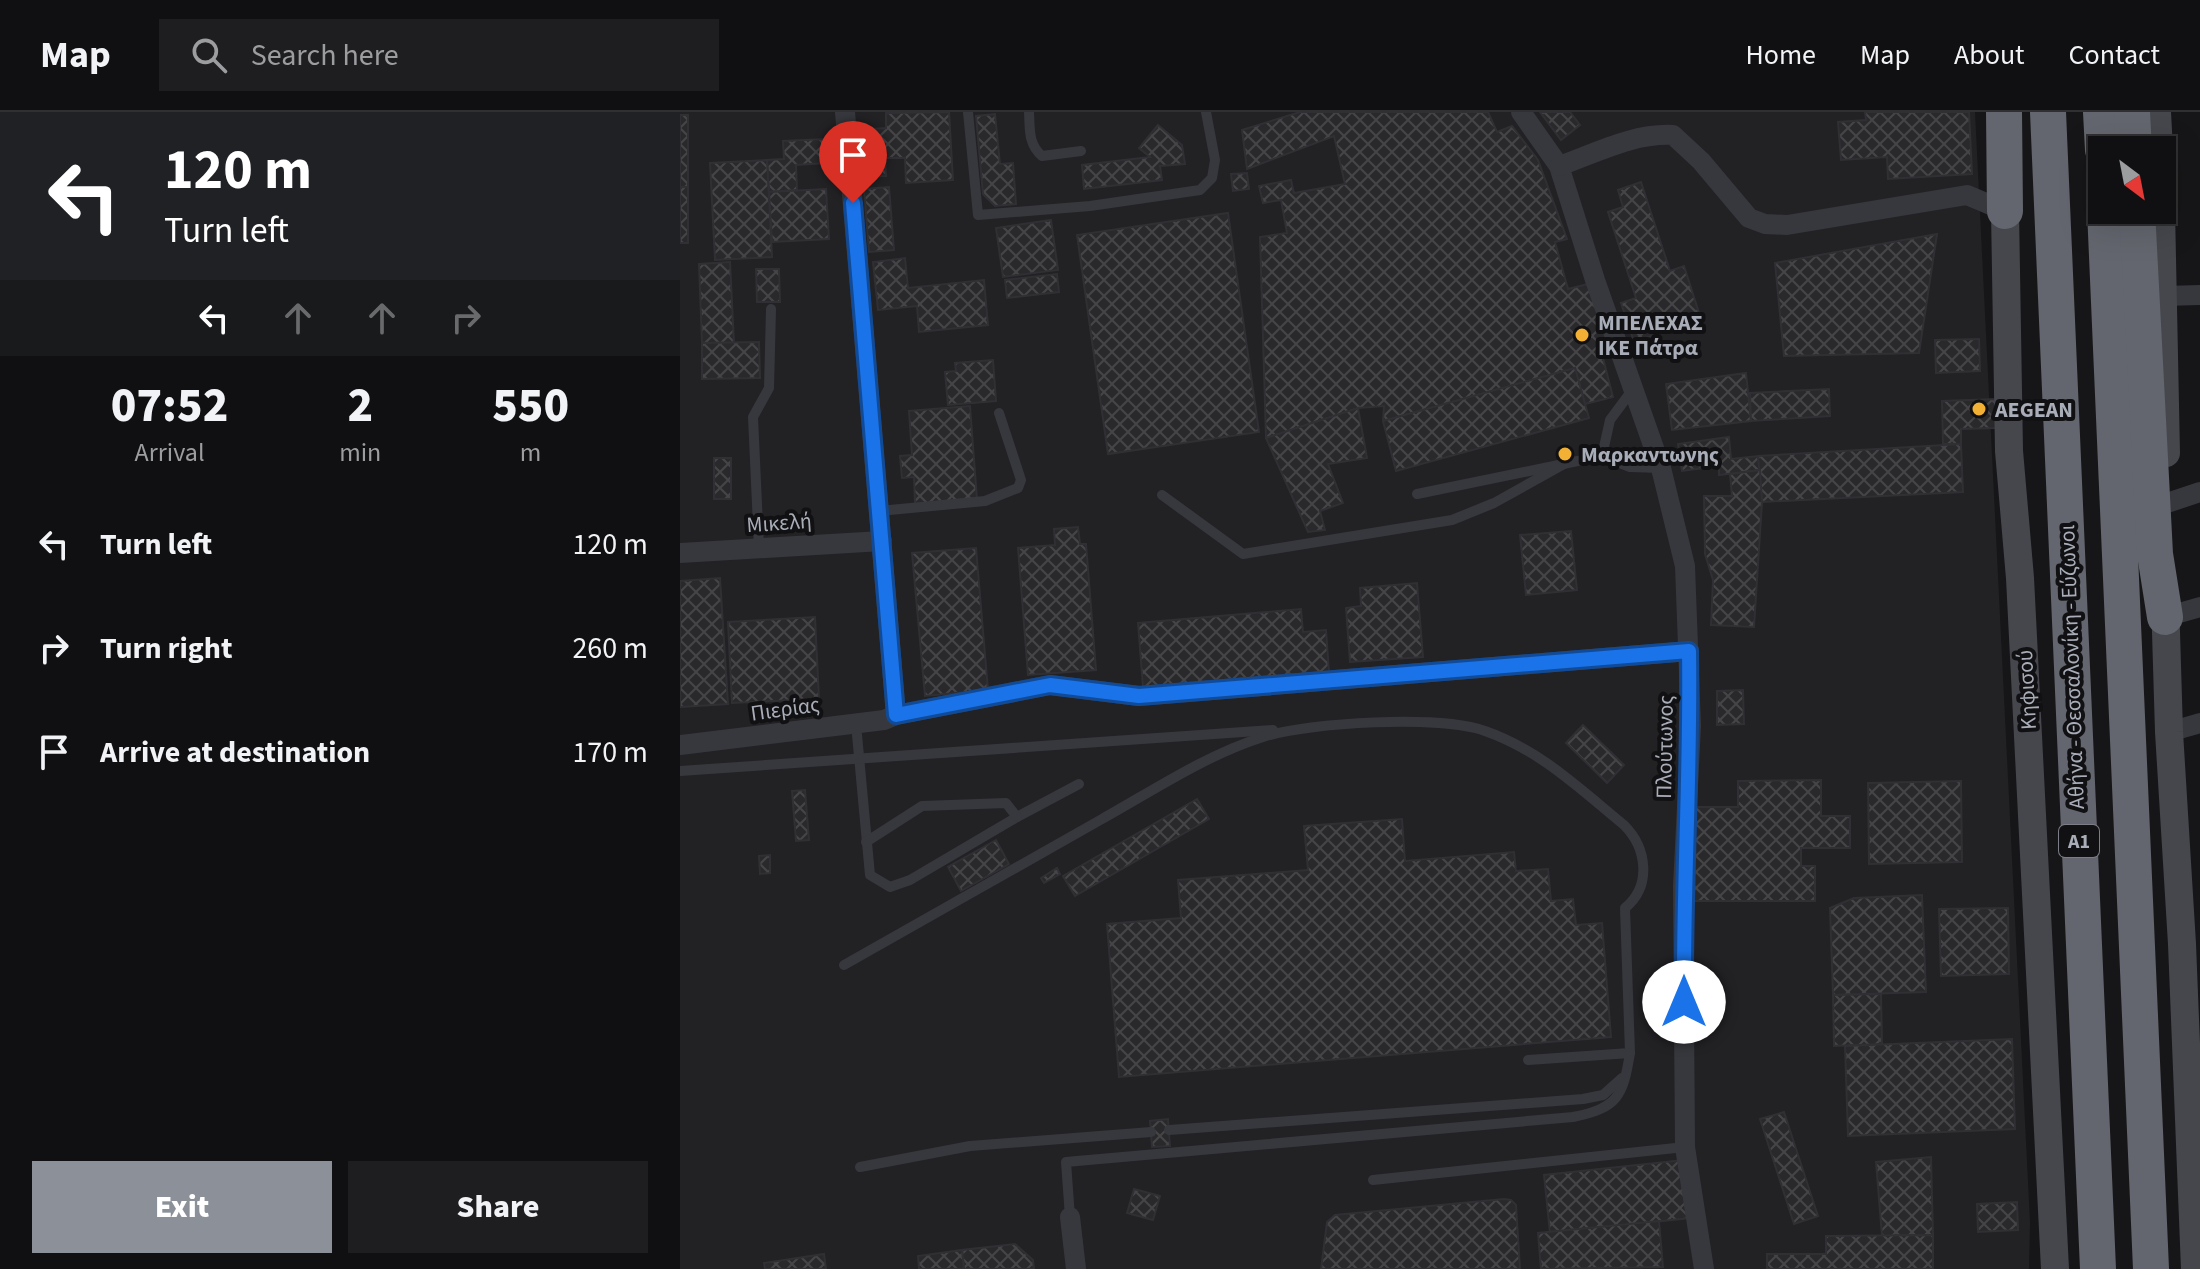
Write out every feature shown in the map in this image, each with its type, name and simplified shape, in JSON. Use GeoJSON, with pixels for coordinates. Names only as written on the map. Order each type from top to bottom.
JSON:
{"type":"FeatureCollection","features":[{"type":"Feature","properties":{"kind":"highway"},"geometry":{"type":"LineString","coordinates":[[2004,112],[2005,211]]}},
{"type":"Feature","properties":{"kind":"highway","name":"Αθήνα - Θεσσαλονίκη - Εύζωνοι"},"geometry":{"type":"LineString","coordinates":[[2048,112],[2098,1269]]}},
{"type":"Feature","properties":{"kind":"highway"},"geometry":{"type":"LineString","coordinates":[[2101,112],[2102,136]]}},
{"type":"Feature","properties":{"kind":"highway"},"geometry":{"type":"LineString","coordinates":[[2132,112],[2133,136]]}},
{"type":"Feature","properties":{"kind":"highway","name":"Α1"},"geometry":{"type":"LineString","coordinates":[[2106,224],[2151,1269]]}},
{"type":"Feature","properties":{"kind":"highway"},"geometry":{"type":"LineString","coordinates":[[2138,224],[2155,554],[2165,617]]}},
{"type":"Feature","properties":{"kind":"main road","name":"Κηφισού"},"geometry":{"type":"LineString","coordinates":[[1988,112],[2005,211],[2009,451],[2020,578],[2055,1269]]}},
{"type":"Feature","properties":{"kind":"main road"},"geometry":{"type":"LineString","coordinates":[[2157,112],[2158,136]]}},
{"type":"Feature","properties":{"kind":"main road"},"geometry":{"type":"LineString","coordinates":[[2161,224],[2167,503],[2165,617],[2169,732],[2191,942],[2195,1269]]}},
{"type":"Feature","properties":{"kind":"street"},"geometry":{"type":"LineString","coordinates":[[845,112],[896,715]]}},
{"type":"Feature","properties":{"kind":"street","name":"Πλούτωνος"},"geometry":{"type":"LineString","coordinates":[[1521,112],[1559,166],[1661,468],[1685,566],[1691,726],[1683,886],[1685,1147],[1704,1269]]}},
{"type":"Feature","properties":{"kind":"street"},"geometry":{"type":"LineString","coordinates":[[1559,166],[1632,139],[1656,134],[1673,135],[1701,161],[1749,218],[1765,224],[1787,225],[1967,195],[2005,211]]}},
{"type":"Feature","properties":{"kind":"street"},"geometry":{"type":"LineString","coordinates":[[2164,296],[2200,295]]}},
{"type":"Feature","properties":{"kind":"street"},"geometry":{"type":"LineString","coordinates":[[2167,503],[2200,492]]}},
{"type":"Feature","properties":{"kind":"street","name":"Μικελή"},"geometry":{"type":"LineString","coordinates":[[680,553],[882,541]]}},
{"type":"Feature","properties":{"kind":"street"},"geometry":{"type":"LineString","coordinates":[[2165,617],[2200,607]]}},
{"type":"Feature","properties":{"kind":"street","name":"Πιερίας"},"geometry":{"type":"LineString","coordinates":[[680,745],[884,720],[896,715],[1050,685],[1139,696],[1689,651]]}},
{"type":"Feature","properties":{"kind":"street"},"geometry":{"type":"LineString","coordinates":[[2169,732],[2200,723]]}},
{"type":"Feature","properties":{"kind":"street"},"geometry":{"type":"LineString","coordinates":[[1070,1217],[1076,1269]]}},
{"type":"Feature","properties":{"kind":"lane"},"geometry":{"type":"LineString","coordinates":[[968,112],[978,215],[1090,206],[1200,190],[1212,178],[1215,160],[1206,112]]}},
{"type":"Feature","properties":{"kind":"lane"},"geometry":{"type":"LineString","coordinates":[[1029,112],[1030,138],[1042,156],[1081,151]]}},
{"type":"Feature","properties":{"kind":"lane"},"geometry":{"type":"LineString","coordinates":[[759,548],[753,417],[769,388],[771,309]]}},
{"type":"Feature","properties":{"kind":"lane"},"geometry":{"type":"LineString","coordinates":[[1602,456],[1610,420],[1634,388]]}},
{"type":"Feature","properties":{"kind":"lane"},"geometry":{"type":"LineString","coordinates":[[879,511],[985,501],[1018,488],[1021,480],[999,413]]}},
{"type":"Feature","properties":{"kind":"lane"},"geometry":{"type":"LineString","coordinates":[[1417,494],[1602,456],[1630,467],[1661,468]]}},
{"type":"Feature","properties":{"kind":"lane"},"geometry":{"type":"LineString","coordinates":[[1162,495],[1243,554],[1452,520],[1494,503],[1566,463]]}},
{"type":"Feature","properties":{"kind":"lane"},"geometry":{"type":"LineString","coordinates":[[680,771],[1310,727],[1407,722],[1445,724],[1483,730],[1547,761],[1636,836],[1641,848],[1643,878],[1635,899],[1625,908],[1630,1053],[1625,1084],[1614,1101],[1594,1113],[1583,1115],[1066,1162],[1070,1217]]}},
{"type":"Feature","properties":{"kind":"lane"},"geometry":{"type":"LineString","coordinates":[[856,724],[870,875],[890,887],[910,880],[1079,784]]}},
{"type":"Feature","properties":{"kind":"lane"},"geometry":{"type":"LineString","coordinates":[[844,965],[1193,768],[1265,737],[1310,727]]}},
{"type":"Feature","properties":{"kind":"lane"},"geometry":{"type":"LineString","coordinates":[[866,842],[922,806],[1006,803],[1017,817]]}},
{"type":"Feature","properties":{"kind":"lane"},"geometry":{"type":"LineString","coordinates":[[1528,1060],[1630,1053]]}},
{"type":"Feature","properties":{"kind":"lane"},"geometry":{"type":"LineString","coordinates":[[1169,1130],[1583,1099],[1603,1095],[1618,1084],[1630,1053]]}},
{"type":"Feature","properties":{"kind":"lane"},"geometry":{"type":"LineString","coordinates":[[860,1167],[970,1146],[1151,1132]]}},
{"type":"Feature","properties":{"kind":"lane"},"geometry":{"type":"LineString","coordinates":[[1373,1180],[1685,1147]]}},
{"type":"Feature","properties":{"kind":"shaded area"},"geometry":{"type":"Polygon","coordinates":[[[680,112],[1975,112],[2030,1222],[2029,1269],[680,1269],[680,112]]]}},
{"type":"Feature","properties":{"kind":"building"},"geometry":{"type":"Polygon","coordinates":[[[949,112],[953,180],[906,183],[905,158],[885,158],[886,176],[859,177],[857,130],[886,128],[886,113],[949,112]]]}},
{"type":"Feature","properties":{"kind":"building"},"geometry":{"type":"Polygon","coordinates":[[[1300,112],[1488,112],[1497,132],[1512,126],[1538,160],[1567,239],[1555,242],[1568,289],[1588,284],[1617,355],[1603,358],[1613,397],[1585,404],[1575,368],[1383,421],[1384,406],[1358,408],[1266,438],[1260,237],[1287,233],[1281,200],[1263,203],[1259,186],[1291,180],[1294,193],[1345,184],[1334,136],[1247,169],[1242,130],[1300,112]]]}},
{"type":"Feature","properties":{"kind":"building"},"geometry":{"type":"Polygon","coordinates":[[[1540,112],[1570,112],[1580,125],[1561,140],[1540,112]]]}},
{"type":"Feature","properties":{"kind":"building"},"geometry":{"type":"Polygon","coordinates":[[[1865,112],[1969,112],[1972,174],[1888,179],[1887,157],[1841,160],[1838,122],[1866,120],[1865,112]]]}},
{"type":"Feature","properties":{"kind":"building"},"geometry":{"type":"Polygon","coordinates":[[[995,114],[1000,164],[1013,163],[1016,204],[995,206],[983,194],[976,116],[995,114]]]}},
{"type":"Feature","properties":{"kind":"building"},"geometry":{"type":"Polygon","coordinates":[[[680,115],[688,115],[688,187],[680,187],[680,115]]]}},
{"type":"Feature","properties":{"kind":"building"},"geometry":{"type":"Polygon","coordinates":[[[1158,125],[1182,145],[1185,164],[1160,166],[1162,180],[1084,189],[1082,165],[1150,157],[1139,148],[1158,125]]]}},
{"type":"Feature","properties":{"kind":"building"},"geometry":{"type":"Polygon","coordinates":[[[826,139],[827,163],[796,165],[797,190],[769,192],[767,160],[784,159],[783,141],[826,139]]]}},
{"type":"Feature","properties":{"kind":"building"},"geometry":{"type":"Polygon","coordinates":[[[767,160],[772,257],[715,260],[710,163],[767,160]]]}},
{"type":"Feature","properties":{"kind":"building"},"geometry":{"type":"Polygon","coordinates":[[[1247,173],[1249,189],[1233,191],[1231,174],[1247,173]]]}},
{"type":"Feature","properties":{"kind":"building"},"geometry":{"type":"Polygon","coordinates":[[[1641,182],[1670,271],[1684,266],[1701,319],[1634,342],[1621,303],[1636,298],[1608,212],[1623,207],[1618,190],[1641,182]]]}},
{"type":"Feature","properties":{"kind":"building"},"geometry":{"type":"Polygon","coordinates":[[[680,187],[688,187],[688,243],[680,243],[680,187]]]}},
{"type":"Feature","properties":{"kind":"building"},"geometry":{"type":"Polygon","coordinates":[[[889,187],[894,250],[869,252],[864,189],[889,187]]]}},
{"type":"Feature","properties":{"kind":"building"},"geometry":{"type":"Polygon","coordinates":[[[826,189],[829,239],[772,242],[769,192],[826,189]]]}},
{"type":"Feature","properties":{"kind":"building"},"geometry":{"type":"Polygon","coordinates":[[[1228,213],[1259,432],[1108,454],[1077,235],[1228,213]]]}},
{"type":"Feature","properties":{"kind":"building"},"geometry":{"type":"Polygon","coordinates":[[[1051,220],[1058,270],[1003,277],[996,228],[1051,220]]]}},
{"type":"Feature","properties":{"kind":"building"},"geometry":{"type":"Polygon","coordinates":[[[1937,234],[1919,353],[1784,356],[1775,263],[1937,234]]]}},
{"type":"Feature","properties":{"kind":"building"},"geometry":{"type":"Polygon","coordinates":[[[905,258],[908,288],[984,280],[988,325],[919,332],[917,306],[878,310],[873,262],[905,258]]]}},
{"type":"Feature","properties":{"kind":"building"},"geometry":{"type":"Polygon","coordinates":[[[730,262],[734,343],[702,343],[699,264],[730,262]]]}},
{"type":"Feature","properties":{"kind":"building"},"geometry":{"type":"Polygon","coordinates":[[[756,269],[779,269],[780,302],[757,302],[756,269]]]}},
{"type":"Feature","properties":{"kind":"building"},"geometry":{"type":"Polygon","coordinates":[[[1057,274],[1059,292],[1007,298],[1005,280],[1057,274]]]}},
{"type":"Feature","properties":{"kind":"building"},"geometry":{"type":"Polygon","coordinates":[[[1979,339],[1980,371],[1936,373],[1935,340],[1979,339]]]}},
{"type":"Feature","properties":{"kind":"building"},"geometry":{"type":"Polygon","coordinates":[[[759,342],[760,378],[702,379],[702,343],[759,342]]]}},
{"type":"Feature","properties":{"kind":"building"},"geometry":{"type":"Polygon","coordinates":[[[993,360],[996,401],[948,405],[945,372],[956,371],[955,363],[993,360]]]}},
{"type":"Feature","properties":{"kind":"building"},"geometry":{"type":"Polygon","coordinates":[[[1575,368],[1589,418],[1396,471],[1383,421],[1575,368]]]}},
{"type":"Feature","properties":{"kind":"building"},"geometry":{"type":"Polygon","coordinates":[[[1746,373],[1751,421],[1672,430],[1666,384],[1746,373]]]}},
{"type":"Feature","properties":{"kind":"building"},"geometry":{"type":"Polygon","coordinates":[[[1829,389],[1830,416],[1751,421],[1750,393],[1829,389]]]}},
{"type":"Feature","properties":{"kind":"building"},"geometry":{"type":"Polygon","coordinates":[[[1997,399],[1997,428],[1961,429],[1961,444],[1943,444],[1942,401],[1997,399]]]}},
{"type":"Feature","properties":{"kind":"building"},"geometry":{"type":"Polygon","coordinates":[[[970,406],[977,499],[915,504],[914,477],[902,478],[900,456],[912,455],[909,411],[970,406]]]}},
{"type":"Feature","properties":{"kind":"building"},"geometry":{"type":"Polygon","coordinates":[[[1358,408],[1367,458],[1328,464],[1343,503],[1320,511],[1325,530],[1308,532],[1266,438],[1358,408]]]}},
{"type":"Feature","properties":{"kind":"building"},"geometry":{"type":"Polygon","coordinates":[[[1729,437],[1731,459],[1758,456],[1760,470],[1719,475],[1719,466],[1682,471],[1678,444],[1729,437]]]}},
{"type":"Feature","properties":{"kind":"building"},"geometry":{"type":"Polygon","coordinates":[[[1961,444],[1963,492],[1762,502],[1758,456],[1961,444]]]}},
{"type":"Feature","properties":{"kind":"building"},"geometry":{"type":"Polygon","coordinates":[[[714,458],[731,458],[731,499],[714,499],[714,458]]]}},
{"type":"Feature","properties":{"kind":"building"},"geometry":{"type":"Polygon","coordinates":[[[1760,470],[1762,502],[1754,627],[1711,625],[1713,580],[1705,554],[1704,496],[1732,496],[1730,474],[1760,470]]]}},
{"type":"Feature","properties":{"kind":"building"},"geometry":{"type":"Polygon","coordinates":[[[1078,527],[1080,544],[1086,544],[1096,670],[1028,675],[1018,548],[1055,545],[1054,529],[1078,527]]]}},
{"type":"Feature","properties":{"kind":"building"},"geometry":{"type":"Polygon","coordinates":[[[1571,531],[1577,590],[1526,595],[1520,535],[1571,531]]]}},
{"type":"Feature","properties":{"kind":"building"},"geometry":{"type":"Polygon","coordinates":[[[976,548],[988,690],[925,696],[912,553],[976,548]]]}},
{"type":"Feature","properties":{"kind":"building"},"geometry":{"type":"Polygon","coordinates":[[[720,578],[728,704],[680,707],[680,581],[720,578]]]}},
{"type":"Feature","properties":{"kind":"building"},"geometry":{"type":"Polygon","coordinates":[[[1417,583],[1423,657],[1350,662],[1346,608],[1361,606],[1360,588],[1417,583]]]}},
{"type":"Feature","properties":{"kind":"building"},"geometry":{"type":"Polygon","coordinates":[[[1301,609],[1303,632],[1326,630],[1329,672],[1143,687],[1138,623],[1301,609]]]}},
{"type":"Feature","properties":{"kind":"building"},"geometry":{"type":"Polygon","coordinates":[[[815,617],[819,699],[732,703],[728,622],[815,617]]]}},
{"type":"Feature","properties":{"kind":"building"},"geometry":{"type":"Polygon","coordinates":[[[1743,690],[1744,724],[1717,725],[1717,691],[1743,690]]]}},
{"type":"Feature","properties":{"kind":"building"},"geometry":{"type":"Polygon","coordinates":[[[1583,725],[1624,765],[1607,783],[1566,743],[1583,725]]]}},
{"type":"Feature","properties":{"kind":"building"},"geometry":{"type":"Polygon","coordinates":[[[1821,780],[1821,816],[1850,816],[1850,848],[1801,848],[1801,866],[1815,866],[1815,901],[1694,901],[1695,807],[1738,807],[1738,781],[1821,780]]]}},
{"type":"Feature","properties":{"kind":"building"},"geometry":{"type":"Polygon","coordinates":[[[1961,781],[1962,862],[1869,864],[1868,783],[1961,781]]]}},
{"type":"Feature","properties":{"kind":"building"},"geometry":{"type":"Polygon","coordinates":[[[805,790],[809,840],[796,841],[792,791],[805,790]]]}},
{"type":"Feature","properties":{"kind":"building"},"geometry":{"type":"Polygon","coordinates":[[[1197,799],[1209,819],[1075,896],[1063,876],[1197,799]]]}},
{"type":"Feature","properties":{"kind":"building"},"geometry":{"type":"Polygon","coordinates":[[[1402,819],[1405,861],[1514,852],[1516,871],[1548,869],[1551,901],[1573,899],[1576,925],[1602,923],[1611,1037],[1119,1077],[1107,924],[1181,918],[1178,880],[1308,870],[1304,826],[1402,819]]]}},
{"type":"Feature","properties":{"kind":"building"},"geometry":{"type":"Polygon","coordinates":[[[996,840],[1009,864],[961,891],[948,867],[996,840]]]}},
{"type":"Feature","properties":{"kind":"building"},"geometry":{"type":"Polygon","coordinates":[[[770,855],[770,873],[760,874],[759,856],[770,855]]]}},
{"type":"Feature","properties":{"kind":"building"},"geometry":{"type":"Polygon","coordinates":[[[1057,868],[1060,874],[1044,883],[1041,878],[1057,868]]]}},
{"type":"Feature","properties":{"kind":"building"},"geometry":{"type":"Polygon","coordinates":[[[1922,895],[1926,992],[1833,995],[1830,908],[1854,898],[1922,895]]]}},
{"type":"Feature","properties":{"kind":"building"},"geometry":{"type":"Polygon","coordinates":[[[2008,908],[2009,974],[1941,976],[1939,909],[2008,908]]]}},
{"type":"Feature","properties":{"kind":"building"},"geometry":{"type":"Polygon","coordinates":[[[1881,994],[1882,1044],[1834,1046],[1833,995],[1881,994]]]}},
{"type":"Feature","properties":{"kind":"building"},"geometry":{"type":"Polygon","coordinates":[[[2012,1039],[2015,1129],[1848,1136],[1845,1046],[2012,1039]]]}},
{"type":"Feature","properties":{"kind":"building"},"geometry":{"type":"Polygon","coordinates":[[[1784,1112],[1818,1216],[1794,1224],[1760,1119],[1784,1112]]]}},
{"type":"Feature","properties":{"kind":"building"},"geometry":{"type":"Polygon","coordinates":[[[1168,1119],[1170,1146],[1152,1147],[1150,1121],[1168,1119]]]}},
{"type":"Feature","properties":{"kind":"building"},"geometry":{"type":"Polygon","coordinates":[[[1931,1157],[1933,1235],[1882,1236],[1876,1162],[1931,1157]]]}},
{"type":"Feature","properties":{"kind":"building"},"geometry":{"type":"Polygon","coordinates":[[[1683,1160],[1690,1218],[1550,1233],[1544,1175],[1683,1160]]]}},
{"type":"Feature","properties":{"kind":"building"},"geometry":{"type":"Polygon","coordinates":[[[1134,1189],[1160,1196],[1153,1220],[1127,1213],[1134,1189]]]}},
{"type":"Feature","properties":{"kind":"building"},"geometry":{"type":"Polygon","coordinates":[[[1504,1199],[1516,1205],[1520,1269],[1321,1269],[1327,1222],[1335,1215],[1504,1199]]]}},
{"type":"Feature","properties":{"kind":"building"},"geometry":{"type":"Polygon","coordinates":[[[2017,1202],[2018,1230],[1978,1232],[1977,1204],[2017,1202]]]}},
{"type":"Feature","properties":{"kind":"building"},"geometry":{"type":"Polygon","coordinates":[[[1659,1221],[1663,1267],[1541,1269],[1538,1233],[1659,1221]]]}},
{"type":"Feature","properties":{"kind":"building"},"geometry":{"type":"Polygon","coordinates":[[[1933,1235],[1933,1269],[1767,1269],[1767,1254],[1826,1254],[1826,1236],[1933,1235]]]}},
{"type":"Feature","properties":{"kind":"building"},"geometry":{"type":"Polygon","coordinates":[[[1015,1244],[1033,1260],[1034,1269],[964,1269],[962,1250],[1015,1244]]]}},
{"type":"Feature","properties":{"kind":"building"},"geometry":{"type":"Polygon","coordinates":[[[962,1250],[964,1269],[919,1269],[918,1256],[962,1250]]]}},
{"type":"Feature","properties":{"kind":"building"},"geometry":{"type":"Polygon","coordinates":[[[824,1254],[826,1269],[765,1269],[764,1263],[824,1254]]]}},
{"type":"Feature","properties":{"kind":"place","name":"ΜΠΕΛΕΧΑΣ ΙΚΕ Πάτρα"},"geometry":{"type":"Point","coordinates":[1582,335]}},
{"type":"Feature","properties":{"kind":"place","name":"AEGEAN"},"geometry":{"type":"Point","coordinates":[1979,409]}},
{"type":"Feature","properties":{"kind":"place","name":"Μαρκαντωνης"},"geometry":{"type":"Point","coordinates":[1565,454]}},
{"type":"Feature","properties":{"kind":"route"},"geometry":{"type":"LineString","coordinates":[[853,203],[896,715],[1050,685],[1139,696],[1689,651],[1691,726],[1683,886],[1684,1002]]}}]}
